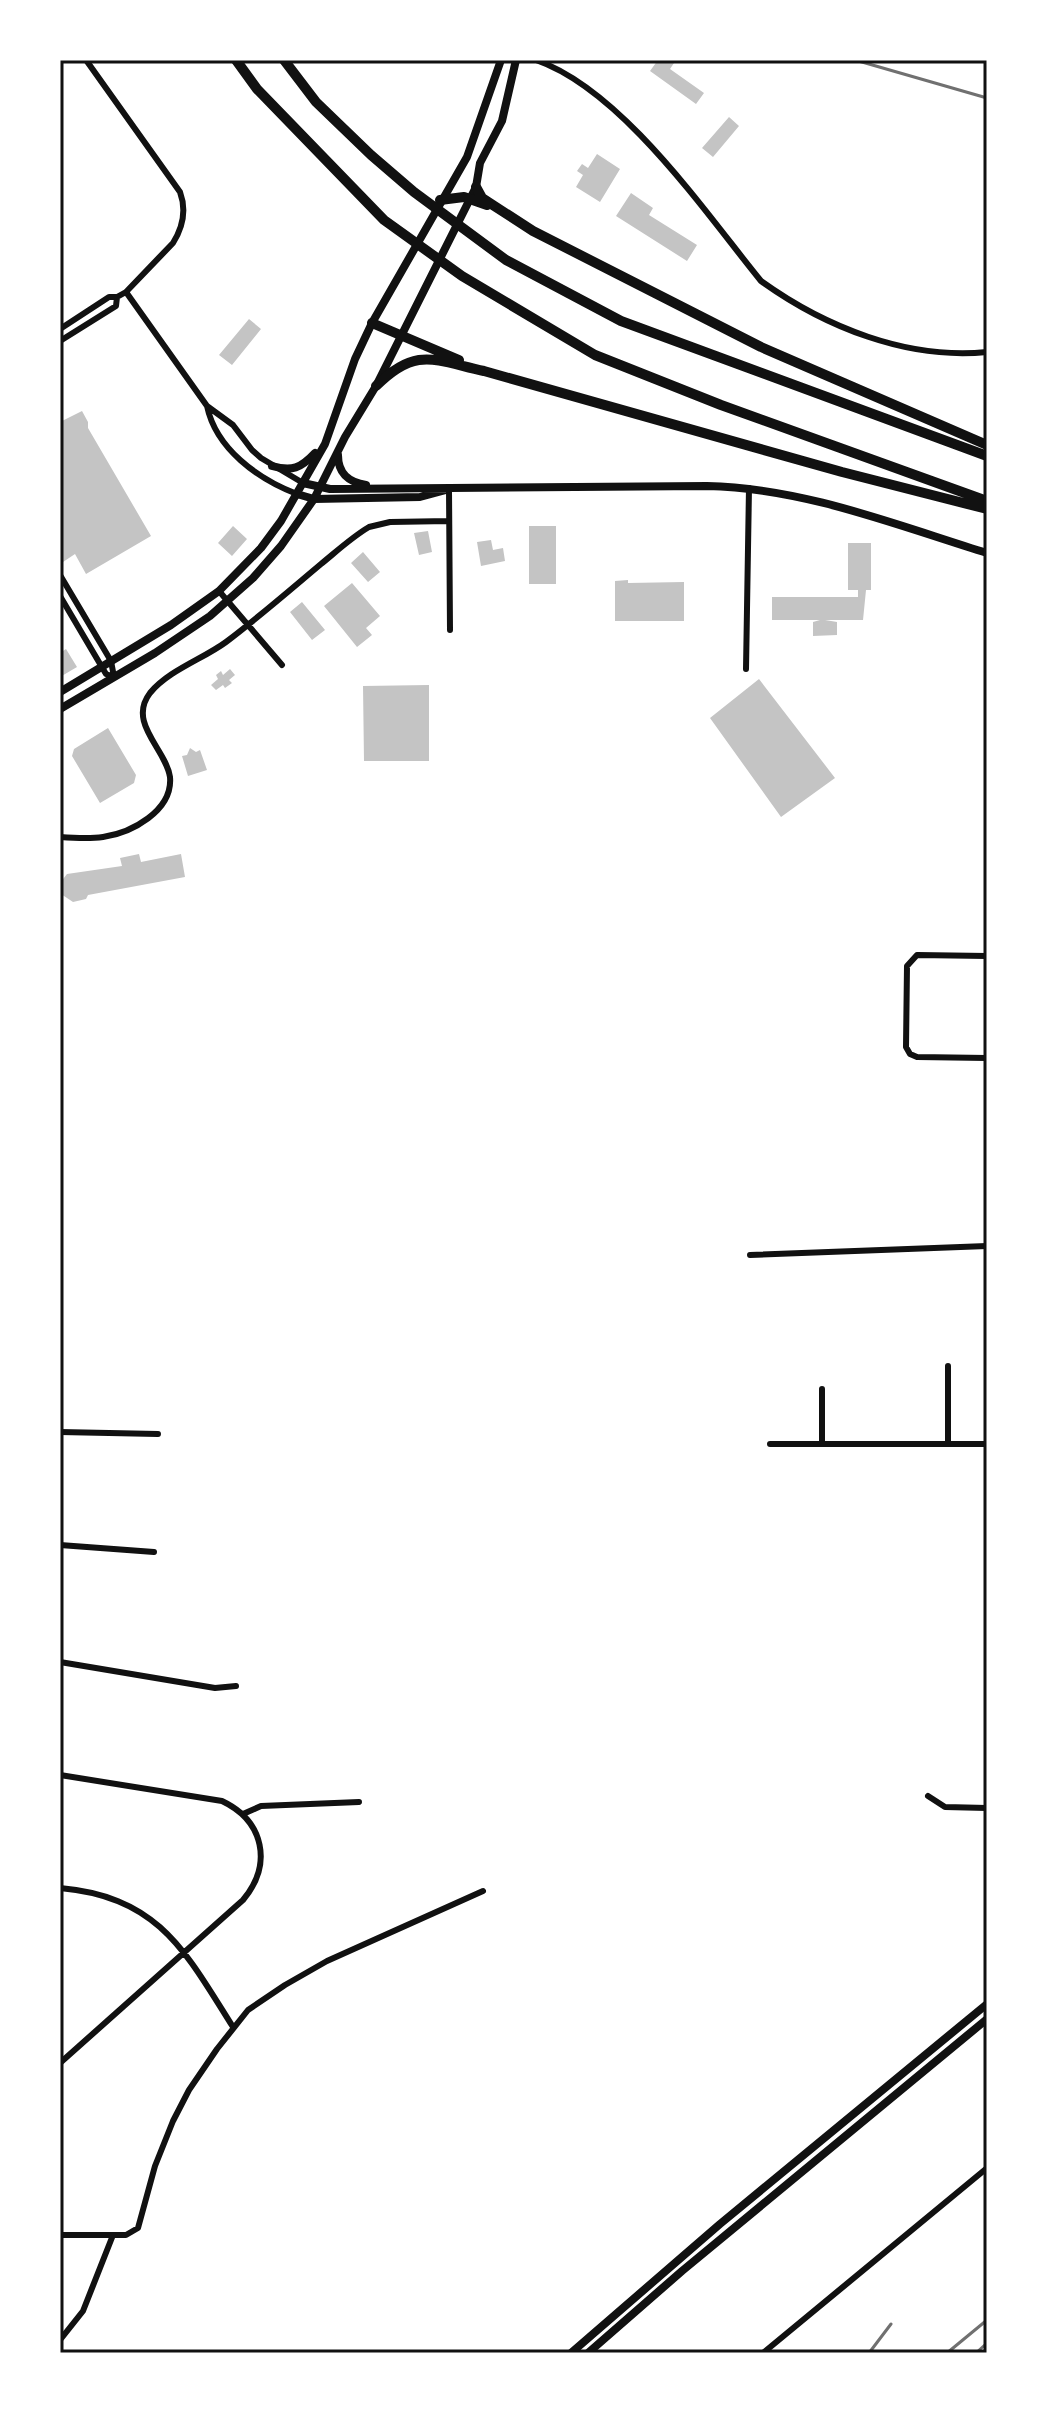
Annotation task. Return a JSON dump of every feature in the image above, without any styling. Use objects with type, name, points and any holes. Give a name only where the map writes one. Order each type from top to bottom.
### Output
[{"type":"highway","points":[[236,60],[257,89],[395,228],[462,276],[595,355],[721,405],[987,501]]},
{"type":"highway","points":[[284,60],[316,102],[414,192],[506,260],[621,321],[987,456]]},
{"type":"highway","points":[[476,187],[482,198],[533,231],[761,347],[987,445]]},
{"type":"highway","points":[[440,200],[455,196],[496,208]]},
{"type":"highway","points":[[372,323],[484,371]]},
{"type":"highway","points":[[376,386],[396,367],[414,360],[431,359],[987,509]]},
{"type":"main road","points":[[60,692],[187,614],[219,591],[261,548],[325,444],[355,359],[372,323],[467,157],[501,60]]},
{"type":"main road","points":[[60,709],[186,634],[229,601],[276,552],[314,499],[376,386],[476,187],[480,163],[502,121],[516,60]]},
{"type":"main road","points":[[272,466],[296,469],[325,444]]},
{"type":"main road","points":[[339,451],[339,466],[345,477],[357,483],[383,487]]},
{"type":"main road","points":[[303,483],[320,488],[749,488],[817,501],[987,553]]},
{"type":"main road","points":[[297,494],[314,499],[420,497],[449,489]]},
{"type":"main road","points":[[571,2353],[720,2224],[987,2004]]},
{"type":"main road","points":[[588,2353],[682,2271],[987,2019]]},
{"type":"street","points":[[60,329],[109,297],[126,292],[173,243],[181,228],[184,207],[180,192],[86,60]]},
{"type":"street","points":[[536,60],[555,68],[594,94],[627,121],[761,281],[786,299],[831,321],[908,348],[960,355],[987,352]]},
{"type":"street","points":[[126,292],[207,406],[233,425],[252,450],[272,466],[303,483]]},
{"type":"street","points":[[60,341],[116,306],[117,297]]},
{"type":"street","points":[[207,406],[210,423],[237,455],[263,477],[297,494]]},
{"type":"street","points":[[746,669],[749,488]]},
{"type":"street","points":[[449,489],[450,630]]},
{"type":"street","points":[[60,837],[113,835],[136,825],[160,808],[166,799],[170,778],[145,725],[147,698],[160,684],[248,625],[369,527],[390,522],[449,521]]},
{"type":"street","points":[[60,575],[111,661],[114,677]]},
{"type":"street","points":[[219,591],[282,665]]},
{"type":"street","points":[[60,596],[106,674],[114,677]]},
{"type":"street","points":[[987,956],[917,955],[911,960],[907,966],[906,1047],[910,1054],[917,1057],[987,1058]]},
{"type":"street","points":[[750,1255],[987,1246]]},
{"type":"street","points":[[948,1366],[948,1444]]},
{"type":"street","points":[[822,1389],[822,1444]]},
{"type":"street","points":[[60,1432],[158,1434]]},
{"type":"street","points":[[770,1444],[987,1444]]},
{"type":"street","points":[[60,1545],[154,1552]]},
{"type":"street","points":[[60,1662],[215,1688],[236,1686]]},
{"type":"street","points":[[60,1775],[213,1799],[235,1807],[251,1822],[260,1847],[261,1864],[256,1883],[243,1900],[60,2063]]},
{"type":"street","points":[[928,1796],[945,1807],[987,1808]]},
{"type":"street","points":[[243,1814],[261,1806],[359,1802]]},
{"type":"street","points":[[60,1888],[99,1893],[136,1909],[186,1952],[233,2027]]},
{"type":"street","points":[[60,2235],[129,2234],[142,2222],[155,2166],[189,2090],[233,2027],[260,2001],[311,1969],[483,1891]]},
{"type":"street","points":[[763,2353],[987,2168]]},
{"type":"street","points":[[60,2340],[83,2311],[113,2235]]},
{"type":"building","points":[[658,60],[676,60],[670,69],[704,93],[696,104],[650,71]]},
{"type":"building","points":[[729,117],[739,126],[713,157],[702,148]]},
{"type":"building","points":[[597,154],[620,169],[600,202],[576,187],[583,175],[577,171],[582,164],[588,168]]},
{"type":"building","points":[[631,193],[653,208],[649,215],[697,245],[687,261],[616,216]]},
{"type":"building","points":[[249,319],[261,329],[232,365],[219,355]]},
{"type":"building","points":[[82,411],[88,428],[151,536],[86,574],[75,554],[63,562],[60,559],[60,422]]},
{"type":"building","points":[[233,526],[247,539],[232,556],[218,543]]},
{"type":"building","points":[[529,526],[556,526],[556,584],[529,584]]},
{"type":"building","points":[[428,531],[432,552],[419,555],[414,533]]},
{"type":"building","points":[[491,540],[493,550],[503,548],[505,561],[481,566],[477,542]]},
{"type":"building","points":[[848,543],[871,543],[871,590],[866,590],[863,620],[825,620],[837,622],[837,635],[813,636],[813,622],[820,620],[772,620],[772,597],[858,597],[858,590],[848,590]]},
{"type":"building","points":[[363,552],[380,572],[368,582],[351,563]]},
{"type":"building","points":[[628,580],[628,583],[684,582],[684,621],[615,621],[615,581]]},
{"type":"building","points":[[352,583],[380,616],[366,628],[372,635],[357,647],[324,606]]},
{"type":"building","points":[[302,602],[325,630],[312,640],[290,612]]},
{"type":"building","points":[[66,649],[77,667],[60,677],[60,653]]},
{"type":"building","points":[[230,669],[235,675],[229,680],[232,683],[216,690],[211,685],[218,679],[216,675],[221,671],[223,675]]},
{"type":"building","points":[[759,679],[835,778],[781,817],[710,718]]},
{"type":"building","points":[[429,685],[429,761],[364,761],[363,686]]},
{"type":"building","points":[[108,728],[136,775],[134,783],[100,803],[72,756],[74,749]]},
{"type":"building","points":[[190,748],[196,752],[200,750],[207,770],[188,776],[182,756],[187,755]]},
{"type":"building","points":[[139,854],[141,862],[181,854],[185,877],[88,895],[86,899],[73,902],[61,894],[60,883],[67,874],[122,866],[120,858]]},
{"type":"railway","points":[[855,60],[987,98]]},
{"type":"railway","points":[[947,2353],[987,2320]]},
{"type":"railway","points":[[869,2353],[891,2324]]},
{"type":"railway","points":[[976,2353],[987,2343]]}]
